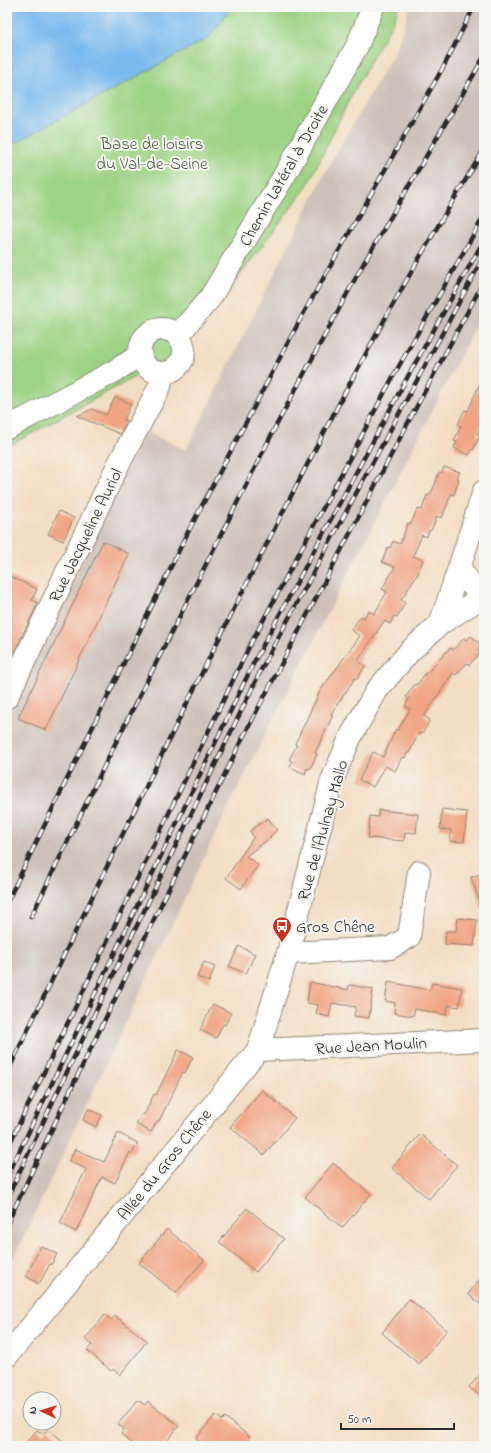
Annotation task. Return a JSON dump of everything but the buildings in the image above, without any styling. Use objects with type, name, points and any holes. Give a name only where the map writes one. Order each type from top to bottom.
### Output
[{"type":"street","name":"Chemin Latéral à Droite","points":[[178,335],[210,298],[284,176],[357,46],[373,7]]},
{"type":"street","points":[[164,328],[178,335],[184,345],[185,352],[183,359],[175,369],[168,373],[162,373],[152,371],[144,365],[140,355],[142,341],[146,335],[151,331],[164,328]]},
{"type":"street","points":[[7,428],[113,372],[140,355]]},
{"type":"street","name":"Rue Jacqueline Auriol","points":[[7,697],[118,466],[160,386],[162,373]]},
{"type":"street","points":[[440,624],[484,491]]},
{"type":"street","points":[[459,568],[482,597]]},
{"type":"street","name":"Rue de l'Aulnay Mallo","points":[[288,953],[332,780],[351,736],[377,690],[410,651],[440,624],[482,597]]},
{"type":"street","points":[[288,953],[390,948],[409,937],[419,872]]},
{"type":"street","name":"Allée du Gros Chêne","points":[[7,1356],[258,1050],[288,953]]},
{"type":"street","name":"Rue Jean Moulin","points":[[258,1050],[484,1040]]},
{"type":"shaded area","points":[[410,7],[484,7],[484,317],[480,318],[232,799],[7,1272],[7,718],[145,431],[186,450],[328,167],[396,50]]},
{"type":"green space","name":"Base de loisirs du Val-de-Seine","points":[[7,7],[398,7],[394,20],[351,96],[306,188],[181,353],[171,357],[7,447]]},
{"type":"water","points":[[7,7],[231,7],[210,37],[7,147]]},
{"type":"railway","points":[[7,902],[187,534],[302,316],[445,64],[474,7]]},
{"type":"railway","points":[[31,917],[114,746],[277,424],[361,268],[484,57]]},
{"type":"railway","points":[[7,1073],[98,884],[253,571],[308,464],[422,253],[484,150]]},
{"type":"railway","points":[[7,1149],[248,649],[395,373],[484,216]]},
{"type":"railway","points":[[7,1177],[254,662],[407,378],[484,240]]},
{"type":"railway","points":[[7,1198],[263,666],[484,256]]},
{"type":"railway","points":[[7,1224],[70,1091],[241,741],[484,281]]},
{"type":"place","name":"Gros Chêne","points":[[282,943]]}]
